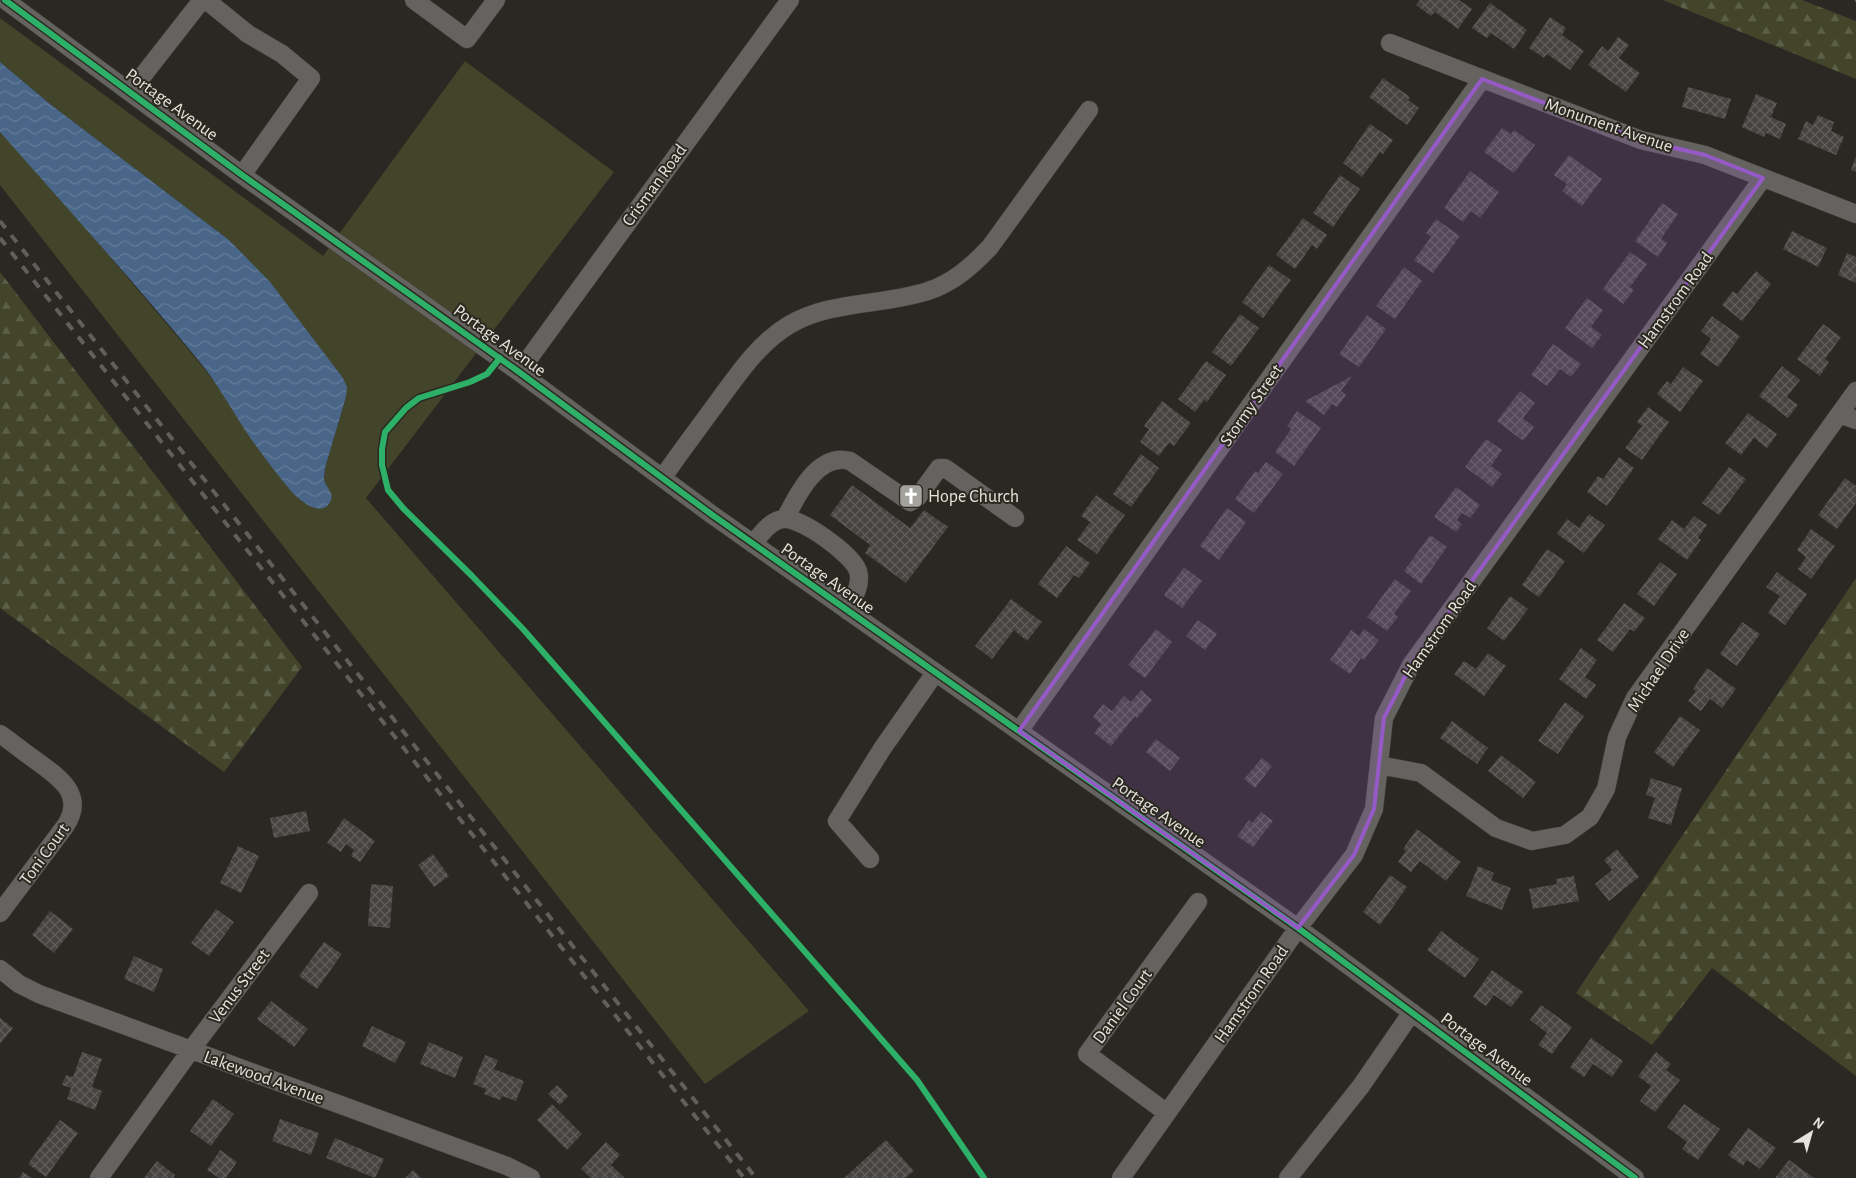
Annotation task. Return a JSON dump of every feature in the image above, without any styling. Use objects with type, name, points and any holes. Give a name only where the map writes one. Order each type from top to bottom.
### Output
[{"type":"street","name":"Portage Avenue","points":[[4,0],[242,175],[519,372],[752,544],[1298,928],[1635,1178]]},
{"type":"street","points":[[130,92],[202,0]]},
{"type":"street","points":[[206,0],[248,34],[282,54],[311,78],[242,175]]},
{"type":"street","points":[[414,0],[467,39],[496,0]]},
{"type":"street","name":"Crisman Road","points":[[519,372],[790,0]]},
{"type":"street","name":"Monument Avenue","points":[[1390,43],[1641,140],[1705,155],[1856,214]]},
{"type":"street","name":"Stormy Street","points":[[1019,731],[1482,79]]},
{"type":"street","points":[[662,477],[752,357],[781,330],[822,311],[928,291],[954,279],[971,266],[990,247],[1089,110]]},
{"type":"street","name":"Hamstrom Road","points":[[1120,1178],[1298,928],[1354,855],[1374,809],[1384,718],[1410,665],[1763,178]]},
{"type":"street","name":"Michael Drive","points":[[1379,765],[1421,773],[1496,828],[1532,841],[1566,835],[1590,817],[1606,789],[1617,737],[1636,698],[1848,417],[1856,392]]},
{"type":"street","points":[[785,519],[800,489],[826,463],[840,458],[850,461],[910,502],[918,497],[939,468],[945,468],[1015,518]]},
{"type":"street","points":[[752,544],[774,522],[785,519],[804,524],[852,560],[858,571],[859,583],[848,611]]},
{"type":"street","points":[[870,859],[837,821],[882,749],[935,672]]},
{"type":"street","name":"Toni Court","points":[[0,734],[63,782],[70,793],[72,805],[71,816],[66,825],[0,912]]},
{"type":"street","name":"Venus Street","points":[[99,1178],[191,1050],[309,892]]},
{"type":"street","name":"Daniel Court","points":[[1167,1113],[1087,1054],[1198,902]]},
{"type":"street","name":"Lakewood Avenue","points":[[0,969],[20,984],[40,994],[507,1166],[530,1178]]},
{"type":"street","points":[[1288,1178],[1361,1086],[1412,1012]]},
{"type":"highlighted area","points":[[1482,79],[1641,140],[1705,155],[1763,178],[1411,665],[1384,718],[1374,809],[1354,855],[1298,928],[1019,731]]},
{"type":"green space","points":[[1663,0],[1802,0],[1856,21],[1856,79]]},
{"type":"green space","points":[[0,18],[323,256],[465,61],[614,172],[366,498],[809,1011],[705,1084],[0,185],[0,132],[61,199],[224,394],[331,497],[324,479],[325,468],[346,397],[343,378],[229,240],[50,104],[0,62]]},
{"type":"green space","points":[[0,272],[302,667],[224,772],[0,608]]},
{"type":"green space","points":[[1856,578],[1856,1076],[1712,968],[1652,1045],[1576,993]]},
{"type":"water","points":[[0,62],[50,104],[229,240],[270,282],[343,378],[347,387],[346,397],[325,468],[324,479],[332,497],[327,506],[317,508],[311,506],[291,491],[256,446],[218,386],[199,361],[126,274],[0,132]]},
{"type":"building","points":[[1420,0],[1459,0],[1472,9],[1458,29],[1435,12],[1431,16],[1416,5]]},
{"type":"building","points":[[1490,3],[1527,30],[1514,49],[1491,33],[1487,38],[1472,28]]},
{"type":"building","points":[[1550,17],[1566,28],[1562,35],[1584,51],[1570,70],[1547,54],[1544,58],[1529,48]]},
{"type":"building","points":[[1618,37],[1629,45],[1619,58],[1640,73],[1626,92],[1588,65],[1602,46],[1608,51]]},
{"type":"building","points":[[1383,78],[1410,97],[1408,100],[1419,108],[1407,125],[1369,97]]},
{"type":"building","points":[[1688,87],[1731,99],[1725,119],[1682,107]]},
{"type":"building","points":[[1756,94],[1777,103],[1771,117],[1786,124],[1780,139],[1766,133],[1764,137],[1742,127]]},
{"type":"building","points":[[1818,115],[1834,122],[1831,131],[1844,137],[1836,155],[1798,139],[1806,121],[1813,125]]},
{"type":"building","points":[[1370,124],[1393,140],[1383,154],[1380,152],[1362,177],[1343,163]]},
{"type":"building","points":[[1502,128],[1511,134],[1514,130],[1535,145],[1514,173],[1484,152]]},
{"type":"building","points":[[1569,155],[1602,179],[1582,206],[1562,191],[1567,184],[1554,175]]},
{"type":"building","points":[[1856,156],[1856,172],[1851,170]]},
{"type":"building","points":[[1470,171],[1499,192],[1480,218],[1471,211],[1463,222],[1444,208]]},
{"type":"building","points":[[1340,175],[1360,189],[1333,227],[1313,213]]},
{"type":"building","points":[[1662,203],[1678,214],[1661,239],[1667,243],[1658,257],[1635,241]]},
{"type":"building","points":[[1303,218],[1327,235],[1317,249],[1312,245],[1295,269],[1276,255]]},
{"type":"building","points":[[1436,219],[1460,236],[1433,273],[1414,260],[1431,237],[1426,233]]},
{"type":"building","points":[[1792,231],[1827,248],[1818,267],[1783,249]]},
{"type":"building","points":[[1630,252],[1647,264],[1630,287],[1634,290],[1623,304],[1603,289]]},
{"type":"building","points":[[1847,253],[1856,257],[1856,283],[1838,275]]},
{"type":"building","points":[[1269,265],[1291,280],[1263,318],[1242,302]]},
{"type":"building","points":[[1404,267],[1422,281],[1395,319],[1376,306]]},
{"type":"building","points":[[1756,271],[1771,284],[1742,321],[1722,305],[1733,291],[1737,294]]},
{"type":"building","points":[[1587,298],[1603,310],[1591,327],[1602,335],[1592,348],[1565,328]]},
{"type":"building","points":[[1240,314],[1259,328],[1231,366],[1212,352]]},
{"type":"building","points":[[1367,315],[1386,329],[1359,367],[1339,354]]},
{"type":"building","points":[[1712,316],[1740,336],[1718,367],[1700,354],[1711,339],[1701,331]]},
{"type":"building","points":[[1823,324],[1841,337],[1825,359],[1829,362],[1820,376],[1797,359]]},
{"type":"building","points":[[1553,344],[1581,364],[1571,377],[1560,369],[1547,386],[1531,375]]},
{"type":"building","points":[[1206,361],[1226,375],[1207,402],[1204,400],[1195,412],[1178,399]]},
{"type":"building","points":[[1782,366],[1800,380],[1787,397],[1798,405],[1788,418],[1759,396]]},
{"type":"building","points":[[1683,367],[1703,381],[1680,412],[1657,394],[1667,381],[1671,384]]},
{"type":"building","points":[[1352,376],[1341,391],[1346,395],[1337,407],[1332,404],[1324,415],[1305,401]]},
{"type":"building","points":[[1520,391],[1535,403],[1523,418],[1534,427],[1523,441],[1497,421]]},
{"type":"building","points":[[1162,401],[1191,423],[1174,446],[1169,443],[1159,456],[1140,442],[1149,429],[1144,426]]},
{"type":"building","points":[[1648,407],[1669,422],[1642,460],[1625,448],[1642,426],[1637,422]]},
{"type":"building","points":[[1297,411],[1321,428],[1294,466],[1275,452],[1291,429],[1287,426]]},
{"type":"building","points":[[1748,413],[1777,434],[1767,448],[1754,438],[1741,455],[1725,443]]},
{"type":"building","points":[[1486,439],[1502,450],[1491,466],[1502,474],[1492,487],[1465,467]]},
{"type":"building","points":[[1141,454],[1159,468],[1131,507],[1113,494]]},
{"type":"building","points":[[1619,457],[1634,468],[1607,506],[1587,492],[1598,476],[1603,479]]},
{"type":"building","points":[[1266,462],[1283,474],[1254,513],[1235,499],[1255,471],[1258,473]]},
{"type":"building","points":[[1729,467],[1746,479],[1719,515],[1702,503]]},
{"type":"building","points":[[1845,478],[1856,486],[1856,503],[1837,529],[1818,515]]},
{"type":"building","points":[[852,485],[910,528],[924,510],[948,527],[906,583],[865,553],[870,545],[830,515]]},
{"type":"building","points":[[1456,487],[1480,505],[1470,518],[1462,513],[1457,520],[1462,524],[1456,532],[1434,517]]},
{"type":"building","points":[[1096,495],[1125,515],[1097,554],[1077,540],[1090,522],[1081,516]]},
{"type":"building","points":[[1227,508],[1246,522],[1219,560],[1200,546]]},
{"type":"building","points":[[1589,514],[1605,525],[1584,553],[1557,534],[1567,519],[1579,528]]},
{"type":"building","points":[[1694,516],[1707,525],[1698,538],[1701,540],[1687,560],[1658,539],[1672,520],[1684,529]]},
{"type":"building","points":[[1811,529],[1835,546],[1811,579],[1798,569],[1806,557],[1797,550]]},
{"type":"building","points":[[1430,535],[1447,547],[1421,584],[1404,571]]},
{"type":"building","points":[[1066,546],[1090,563],[1079,578],[1074,575],[1057,598],[1038,584]]},
{"type":"building","points":[[1547,549],[1565,561],[1539,597],[1522,585]]},
{"type":"building","points":[[1660,562],[1677,574],[1654,606],[1637,594]]},
{"type":"building","points":[[1184,567],[1202,581],[1182,608],[1164,595]]},
{"type":"building","points":[[1777,572],[1807,594],[1785,625],[1768,613],[1780,596],[1766,587]]},
{"type":"building","points":[[1395,579],[1411,591],[1394,614],[1398,617],[1387,631],[1367,617]]},
{"type":"building","points":[[1510,596],[1528,609],[1504,641],[1487,628]]},
{"type":"building","points":[[1011,599],[1042,622],[1027,641],[1014,630],[992,659],[975,646]]},
{"type":"building","points":[[1624,603],[1645,618],[1634,632],[1630,629],[1613,652],[1597,640]]},
{"type":"building","points":[[1198,620],[1217,634],[1205,650],[1186,636]]},
{"type":"building","points":[[1742,622],[1760,634],[1737,666],[1720,654]]},
{"type":"building","points":[[1156,629],[1172,642],[1145,678],[1128,665]]},
{"type":"building","points":[[1364,629],[1379,640],[1364,660],[1361,658],[1350,674],[1330,660],[1351,630],[1359,636]]},
{"type":"building","points":[[1581,648],[1597,660],[1585,677],[1596,685],[1586,699],[1559,679]]},
{"type":"building","points":[[1488,653],[1506,666],[1484,696],[1454,674],[1464,661],[1476,669]]},
{"type":"building","points":[[1707,668],[1736,689],[1722,708],[1710,699],[1701,711],[1688,701],[1696,691],[1693,689]]},
{"type":"building","points":[[1141,690],[1152,700],[1137,718],[1135,716],[1111,746],[1094,733],[1101,724],[1093,717],[1103,704],[1112,711],[1124,696],[1131,702]]},
{"type":"building","points":[[1565,702],[1584,716],[1558,754],[1538,741]]},
{"type":"building","points":[[1680,716],[1700,730],[1673,767],[1654,752]]},
{"type":"building","points":[[1452,721],[1488,748],[1477,764],[1440,738]]},
{"type":"building","points":[[1156,739],[1180,758],[1170,771],[1146,752]]},
{"type":"building","points":[[1501,755],[1536,782],[1523,798],[1488,771]]},
{"type":"building","points":[[1262,758],[1272,766],[1255,788],[1244,779]]},
{"type":"building","points":[[1651,778],[1682,788],[1671,825],[1648,818],[1655,798],[1646,795]]},
{"type":"building","points":[[306,811],[310,831],[274,838],[270,818]]},
{"type":"building","points":[[1261,812],[1273,821],[1253,847],[1237,836],[1249,820],[1252,823]]},
{"type":"building","points":[[344,818],[375,841],[360,862],[351,856],[354,850],[346,844],[341,852],[327,843]]},
{"type":"building","points":[[1417,829],[1461,862],[1446,881],[1420,861],[1411,872],[1398,862],[1406,851],[1403,849]]},
{"type":"building","points":[[238,846],[259,856],[241,893],[220,883]]},
{"type":"building","points":[[1617,849],[1639,877],[1609,901],[1595,884],[1612,870],[1604,860]]},
{"type":"building","points":[[433,854],[449,876],[434,887],[418,865]]},
{"type":"building","points":[[1478,866],[1494,873],[1491,880],[1511,888],[1502,910],[1466,896]]},
{"type":"building","points":[[1390,875],[1407,887],[1380,925],[1363,912]]},
{"type":"building","points":[[1574,876],[1579,901],[1533,909],[1529,889],[1557,884],[1556,879]]},
{"type":"building","points":[[371,884],[393,886],[390,928],[368,926]]},
{"type":"building","points":[[216,909],[234,922],[209,956],[191,943]]},
{"type":"building","points":[[50,911],[73,929],[54,953],[32,935]]},
{"type":"building","points":[[1441,931],[1479,959],[1465,978],[1427,950]]},
{"type":"building","points":[[324,942],[342,954],[317,989],[299,976]]},
{"type":"building","points":[[134,956],[163,969],[154,992],[124,979]]},
{"type":"building","points":[[1492,970],[1523,992],[1511,1007],[1494,995],[1486,1006],[1473,997]]},
{"type":"building","points":[[271,1001],[308,1029],[294,1047],[257,1019]]},
{"type":"building","points":[[1541,1005],[1572,1027],[1552,1054],[1538,1045],[1547,1033],[1530,1020]]},
{"type":"building","points":[[0,1018],[13,1028],[0,1044]]},
{"type":"building","points":[[372,1026],[406,1042],[395,1063],[362,1046]]},
{"type":"building","points":[[1591,1038],[1623,1061],[1612,1077],[1593,1064],[1584,1077],[1570,1067]]},
{"type":"building","points":[[429,1042],[463,1057],[455,1078],[420,1064]]},
{"type":"building","points":[[82,1052],[102,1059],[92,1087],[102,1091],[95,1110],[67,1099],[71,1088],[62,1085],[66,1075],[73,1077]]},
{"type":"building","points":[[1656,1052],[1671,1064],[1666,1070],[1680,1080],[1655,1112],[1640,1101],[1651,1086],[1638,1076]]},
{"type":"building","points":[[485,1055],[498,1060],[494,1069],[524,1081],[516,1101],[502,1096],[500,1100],[484,1094],[486,1089],[473,1084]]},
{"type":"building","points":[[557,1085],[568,1096],[560,1105],[548,1094]]},
{"type":"building","points":[[213,1099],[234,1114],[211,1146],[190,1131]]},
{"type":"building","points":[[552,1104],[582,1134],[567,1150],[537,1120]]},
{"type":"building","points":[[1684,1104],[1720,1129],[1698,1160],[1682,1149],[1687,1142],[1667,1127]]},
{"type":"building","points":[[280,1119],[319,1133],[311,1155],[272,1141]]},
{"type":"building","points":[[60,1120],[78,1133],[46,1177],[28,1164]]},
{"type":"building","points":[[1748,1128],[1776,1148],[1760,1169],[1747,1160],[1743,1166],[1728,1155]]},
{"type":"building","points":[[335,1138],[384,1159],[375,1178],[326,1158]]},
{"type":"building","points":[[886,1140],[914,1171],[905,1178],[844,1178]]},
{"type":"building","points":[[606,1142],[620,1155],[611,1165],[625,1178],[591,1178],[581,1169]]},
{"type":"building","points":[[220,1150],[237,1162],[226,1178],[219,1178],[207,1170]]},
{"type":"building","points":[[1789,1160],[1814,1178],[1775,1178]]},
{"type":"building","points":[[157,1161],[175,1175],[173,1178],[144,1178]]},
{"type":"building","points":[[413,1170],[421,1178],[405,1178]]},
{"type":"building","points":[[23,1172],[32,1178],[19,1178]]},
{"type":"railway","points":[[0,221],[756,1178]]},
{"type":"railway","points":[[0,238],[744,1178]]},
{"type":"cycle path","points":[[5,0],[242,175],[519,372],[711,514],[1298,928],[1635,1178]]},
{"type":"cycle path","points":[[500,358],[487,374],[470,382],[419,398],[406,408],[385,432],[382,465],[388,490],[403,508],[523,629],[917,1080],[984,1178]]},
{"type":"place","name":"Hope Church","points":[[911,496]]}]
